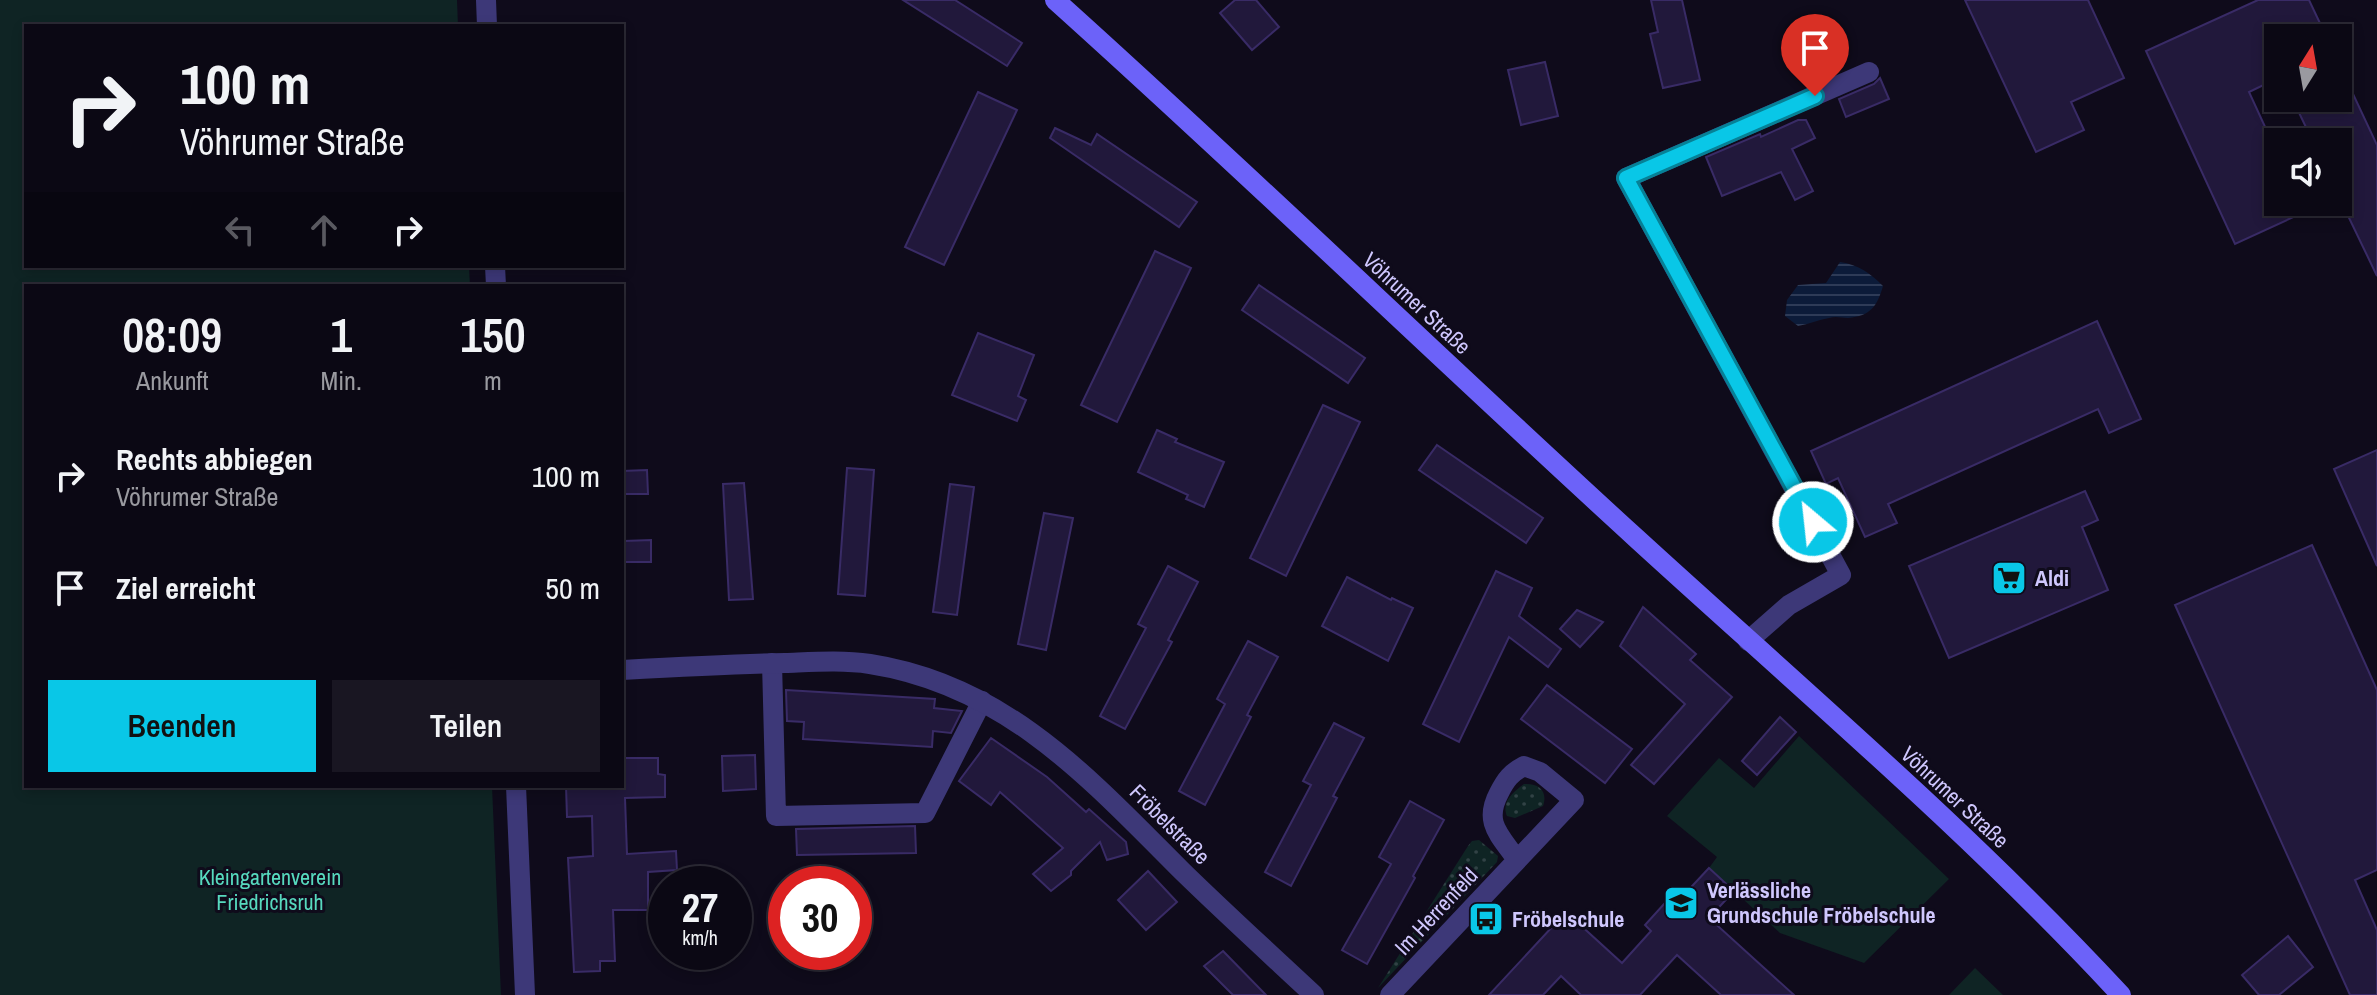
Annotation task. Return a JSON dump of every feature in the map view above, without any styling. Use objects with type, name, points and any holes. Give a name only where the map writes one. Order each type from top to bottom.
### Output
[{"type":"main road","name":"Vöhrumer Straße","points":[[1058,1],[1748,641],[1945,819],[2063,932],[2121,995]]},
{"type":"street","points":[[486,0],[487,24]]},
{"type":"street","points":[[1748,641],[1789,605],[1841,575],[1626,178],[1869,72]]},
{"type":"street","name":"Fröbelstraße","points":[[624,670],[848,662],[916,673],[953,686],[1033,732],[1070,761],[1314,995]]},
{"type":"street","points":[[772,663],[776,816],[925,813],[982,701]]},
{"type":"street","name":"Im Herrenfeld","points":[[1390,995],[1574,800],[1540,772],[1524,766],[1509,774],[1491,807],[1493,822],[1517,860]]},
{"type":"street","points":[[516,788],[525,995]]},
{"type":"green space","name":"Kleingartenverein Friedrichsruh","points":[[0,0],[457,0],[458,24],[24,24],[24,268],[469,268],[470,284],[24,284],[24,788],[492,788],[501,995],[0,995]]},
{"type":"green space","points":[[1799,736],[1949,879],[1864,963],[1780,933],[1709,868],[1717,857],[1667,816],[1719,758],[1754,788]]},
{"type":"green space","points":[[1524,784],[1541,789],[1543,806],[1515,818],[1507,816],[1507,802]]},
{"type":"green space","points":[[1479,840],[1498,856],[1497,862],[1378,988],[1468,846],[1472,841]]},
{"type":"green space","points":[[1975,968],[2003,995],[1949,995]]},
{"type":"water","points":[[1840,262],[1864,270],[1883,286],[1872,309],[1856,317],[1832,317],[1798,326],[1785,316],[1787,300],[1798,285],[1826,283]]},
{"type":"building","points":[[903,0],[955,0],[1022,43],[1007,66]]},
{"type":"building","points":[[1235,0],[1256,0],[1279,27],[1252,50],[1220,13]]},
{"type":"building","points":[[1651,0],[1682,0],[1700,80],[1663,88],[1650,34],[1658,32]]},
{"type":"building","points":[[1965,0],[2088,0],[2124,78],[2071,102],[2084,130],[2036,152]]},
{"type":"building","points":[[2258,0],[2309,0],[2320,24],[2264,24],[2264,85],[2249,92],[2266,128],[2264,216],[2296,216],[2235,244],[2146,51]]},
{"type":"building","points":[[1545,62],[1558,116],[1521,125],[1508,70]]},
{"type":"building","points":[[1880,78],[1889,99],[1846,117],[1839,99],[1874,84]]},
{"type":"building","points":[[978,92],[1017,110],[944,265],[905,247]]},
{"type":"building","points":[[2352,92],[2377,145],[2377,276],[2348,216],[2352,216],[2352,128],[2306,128],[2299,112],[2352,112]]},
{"type":"building","points":[[1798,120],[1806,120],[1815,138],[1792,149],[1813,191],[1795,200],[1781,172],[1722,196],[1706,157]]},
{"type":"building","points":[[1055,128],[1091,145],[1097,134],[1197,202],[1179,227],[1050,138]]},
{"type":"building","points":[[1155,251],[1191,268],[1117,422],[1081,405]]},
{"type":"building","points":[[1259,285],[1365,358],[1348,383],[1242,310]]},
{"type":"building","points":[[2097,321],[2141,419],[2109,433],[2098,409],[1888,504],[1897,523],[1865,537],[1838,478],[1826,484],[1811,451]]},
{"type":"building","points":[[978,333],[1034,355],[1018,396],[1026,400],[1017,421],[952,395]]},
{"type":"building","points":[[1323,405],[1360,422],[1286,576],[1250,558]]},
{"type":"building","points":[[1157,430],[1177,439],[1175,442],[1224,462],[1204,507],[1186,499],[1188,495],[1138,472]]},
{"type":"building","points":[[1437,445],[1543,518],[1526,543],[1419,470]]},
{"type":"building","points":[[2377,450],[2377,566],[2334,469]]},
{"type":"building","points":[[847,468],[874,470],[865,596],[838,594]]},
{"type":"building","points":[[647,470],[648,494],[624,494],[624,471]]},
{"type":"building","points":[[744,483],[753,599],[729,600],[723,484]]},
{"type":"building","points":[[950,484],[974,487],[957,615],[933,612]]},
{"type":"building","name":"Aldi","points":[[2085,491],[2098,520],[2082,527],[2108,590],[1949,658],[1909,566]]},
{"type":"building","points":[[1044,513],[1073,518],[1046,650],[1018,644]]},
{"type":"building","points":[[651,540],[651,562],[625,562],[624,541]]},
{"type":"building","points":[[2312,545],[2377,690],[2377,870],[2355,880],[2377,930],[2377,995],[2350,995],[2175,605]]},
{"type":"building","points":[[1168,566],[1198,582],[1168,640],[1172,642],[1125,729],[1100,716],[1146,628],[1138,624]]},
{"type":"building","points":[[1496,571],[1532,588],[1519,616],[1561,649],[1548,667],[1509,637],[1459,742],[1423,724]]},
{"type":"building","points":[[1347,577],[1413,608],[1388,661],[1322,626]]},
{"type":"building","points":[[1643,607],[1696,654],[1690,660],[1732,697],[1654,784],[1631,765],[1685,704],[1620,646]]},
{"type":"building","points":[[1577,610],[1603,622],[1580,647],[1560,629]]},
{"type":"building","points":[[1248,641],[1278,657],[1205,805],[1179,791],[1225,704],[1217,699]]},
{"type":"building","points":[[1547,685],[1632,749],[1605,783],[1521,719]]},
{"type":"building","points":[[786,690],[935,699],[934,708],[962,711],[951,733],[933,731],[932,747],[803,739],[804,722],[787,721]]},
{"type":"building","points":[[1780,717],[1796,732],[1757,775],[1742,761]]},
{"type":"building","points":[[1334,723],[1364,738],[1291,886],[1265,872],[1311,785],[1303,781]]},
{"type":"building","points":[[991,738],[1047,777],[1086,812],[1089,809],[1126,842],[1128,854],[1107,860],[1100,842],[1071,871],[1071,875],[1051,891],[1033,874],[1063,848],[1000,792],[991,805],[959,781]]},
{"type":"building","points":[[755,755],[756,789],[723,791],[722,756]]},
{"type":"building","points":[[624,758],[658,758],[658,774],[665,775],[665,797],[625,798],[627,854],[676,851],[677,866],[648,866],[648,910],[613,910],[615,961],[600,961],[600,971],[574,972],[568,858],[593,856],[592,816],[567,817],[566,788],[624,788]]},
{"type":"building","points":[[1410,801],[1444,820],[1367,964],[1342,950],[1391,864],[1379,857]]},
{"type":"building","points":[[915,826],[916,853],[797,855],[796,829]]},
{"type":"building","points":[[1709,868],[1734,891],[1709,918],[1794,995],[1721,995],[1677,955],[1640,995],[1581,995],[1561,976],[1543,995],[1489,995],[1566,912],[1622,963],[1651,931],[1645,925],[1674,893],[1680,899]]},
{"type":"building","points":[[1148,871],[1177,902],[1146,930],[1118,900]]},
{"type":"building","points":[[2288,936],[2313,967],[2279,995],[2259,995],[2242,975]]},
{"type":"building","points":[[1223,951],[1266,995],[1233,995],[1204,966]]},
{"type":"place","name":"Aldi","points":[[2009,578]]},
{"type":"place","name":"Verlässliche Grundschule Fröbelschule","points":[[1681,903]]},
{"type":"place","name":"Fröbelschule","points":[[1486,919]]},
{"type":"route","points":[[1813,522],[1626,178],[1815,96]]}]
